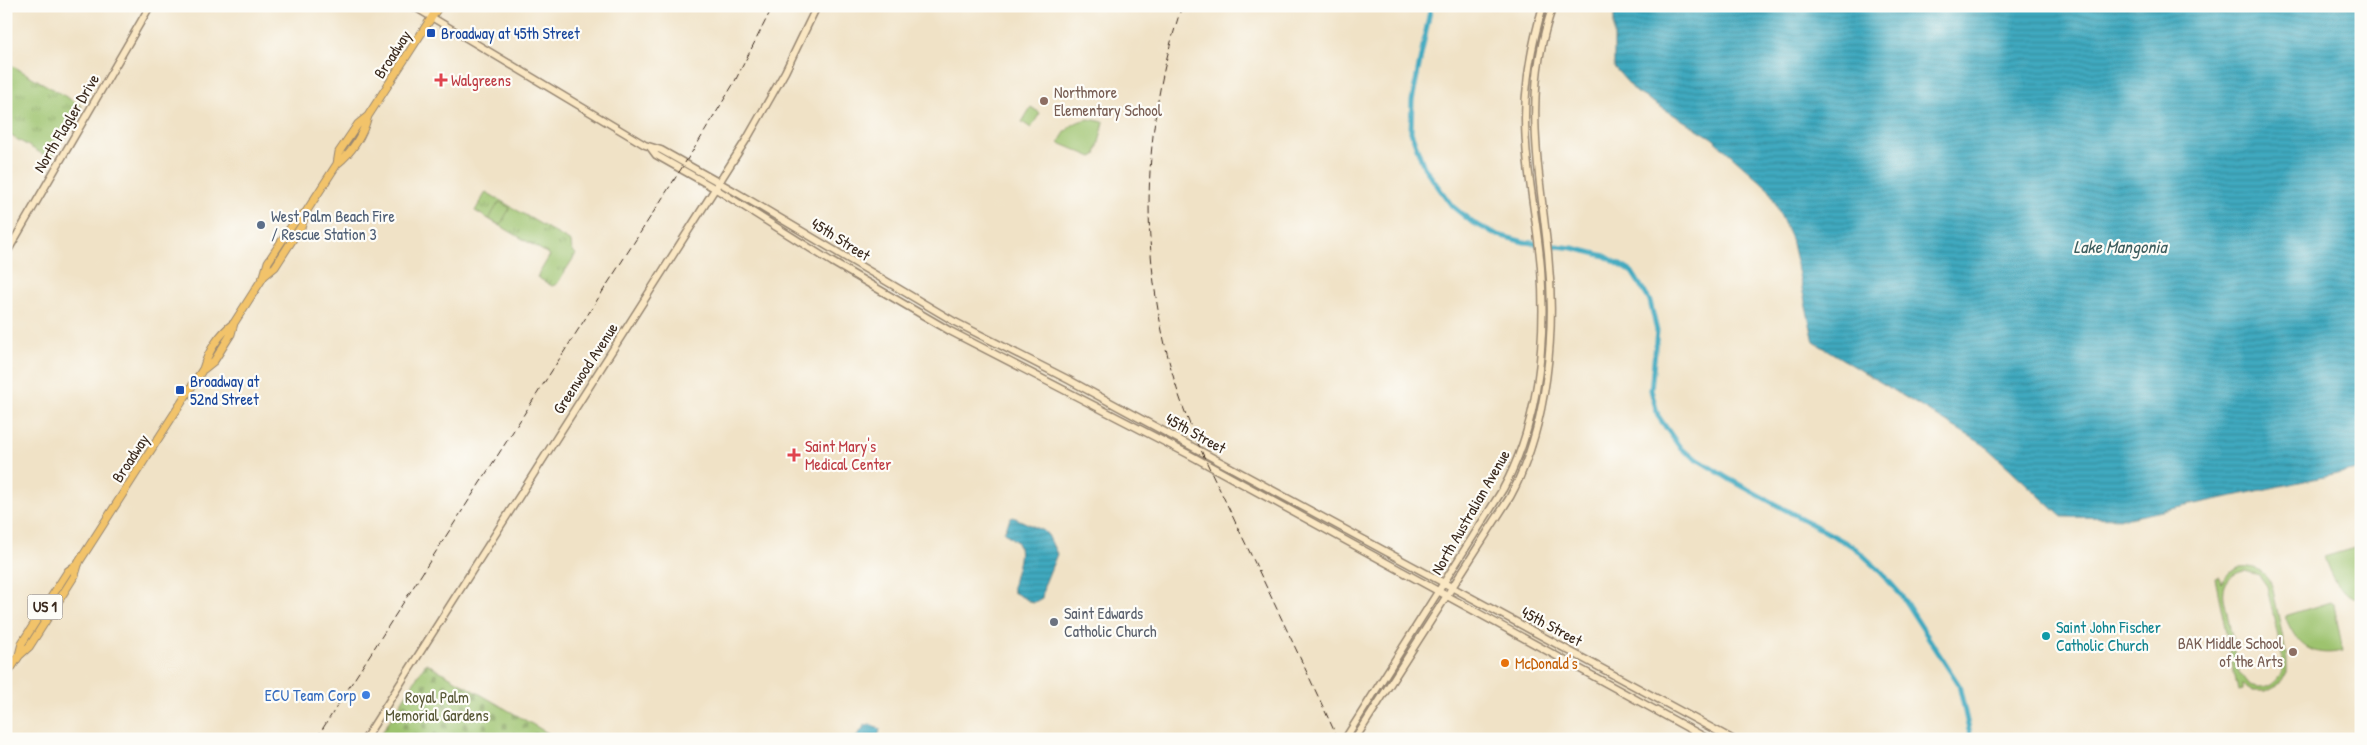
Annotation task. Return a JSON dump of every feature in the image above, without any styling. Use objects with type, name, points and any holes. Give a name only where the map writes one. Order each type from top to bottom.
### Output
[{"type":"main road","name":"North Flagler Drive","points":[[6,254],[150,6]]},
{"type":"main road","name":"45th Street","points":[[413,6],[650,147],[661,150],[720,183],[955,322],[1069,380],[1732,739]]},
{"type":"main road","name":"Broadway","points":[[6,676],[19,656],[22,643],[68,571],[79,562],[203,370],[214,361],[231,334],[234,323],[264,276],[268,262],[295,221],[306,212],[337,164],[346,156],[360,135],[368,116],[439,6]]},
{"type":"main road","name":"Greenwood Avenue","points":[[365,739],[720,183],[777,87],[817,6]]},
{"type":"main road","name":"North Australian Avenue","points":[[1345,739],[1511,475],[1531,422],[1540,356],[1541,322],[1539,254],[1526,147],[1526,100],[1530,62],[1543,6]]},
{"type":"main road","name":"North Australian Avenue","points":[[1355,739],[1510,497],[1523,472],[1533,445],[1540,414],[1550,339],[1548,254],[1535,146],[1534,100],[1542,42],[1553,6]]},
{"type":"main road","name":"45th Street","points":[[650,147],[656,156],[716,189],[832,262],[950,331],[1188,454],[1708,739]]},
{"type":"green space","points":[[6,62],[82,106],[51,159],[6,133]]},
{"type":"green space","points":[[1031,107],[1040,113],[1031,128],[1022,122]]},
{"type":"green space","points":[[1089,119],[1104,122],[1096,155],[1092,157],[1059,143],[1071,126]]},
{"type":"green space","points":[[486,192],[571,242],[572,250],[576,254],[557,284],[552,286],[537,277],[550,255],[475,211]]},
{"type":"green space","points":[[499,202],[510,208],[500,225],[489,219]]},
{"type":"green space","points":[[2361,546],[2361,601],[2346,593],[2337,584],[2330,573],[2324,557]]},
{"type":"green space","points":[[2240,567],[2251,567],[2265,574],[2273,589],[2287,659],[2287,672],[2281,683],[2266,691],[2253,691],[2242,684],[2242,690],[2238,691],[2215,578],[2219,577],[2221,583],[2229,573]],"holes":[[[2245,571],[2259,575],[2267,586],[2283,660],[2283,667],[2278,679],[2268,686],[2261,687],[2248,684],[2239,672],[2224,598],[2224,588],[2228,580],[2235,574]]]},
{"type":"green space","points":[[2330,602],[2334,605],[2343,651],[2322,653],[2313,651],[2294,635],[2285,616]]},
{"type":"green space","name":"Royal Palm Memorial Gardens","points":[[426,663],[558,739],[378,739]]},
{"type":"water","name":"Lake Mangonia","points":[[1614,6],[2361,6],[2361,469],[2129,518],[2062,517],[1984,445],[1814,342],[1791,239],[1769,189],[1712,138],[1636,92],[1614,67]]},
{"type":"water","points":[[1013,517],[1044,531],[1048,535],[1057,554],[1044,586],[1042,598],[1033,603],[1013,592],[1019,561],[1019,548],[1017,543],[1004,532],[1010,519]]},
{"type":"water","points":[[870,724],[880,729],[878,739],[855,739],[865,725]]},
{"type":"waterway","points":[[1431,6],[1412,101],[1411,132],[1424,167],[1452,206],[1473,223],[1498,235],[1524,242],[1573,248],[1605,256],[1632,272],[1650,301],[1657,331],[1651,390],[1658,416],[1681,449],[1729,479],[1854,547],[1878,569],[1901,595],[1959,685],[1971,739]]},
{"type":"railway","points":[[316,739],[699,141],[734,83],[773,6]]},
{"type":"railway","points":[[1182,6],[1168,53],[1158,100],[1152,148],[1149,197],[1150,245],[1155,293],[1164,341],[1177,389],[1197,442],[1338,739]]},
{"type":"place","name":"Broadway at 45th Street","points":[[431,33]]},
{"type":"place","name":"Walgreens","points":[[441,80]]},
{"type":"place","name":"Northmore Elementary School","points":[[1044,101]]},
{"type":"place","name":"West Palm Beach Fire / Rescue Station 3","points":[[261,225]]},
{"type":"place","name":"Broadway at 52nd Street","points":[[180,390]]},
{"type":"place","name":"Saint Mary's Medical Center","points":[[794,455]]},
{"type":"place","name":"Saint Edwards Catholic Church","points":[[1054,622]]},
{"type":"place","name":"Saint John Fischer Catholic Church","points":[[2046,636]]},
{"type":"place","name":"BAK Middle School of the Arts","points":[[2293,652]]},
{"type":"place","name":"McDonald's","points":[[1505,663]]},
{"type":"place","name":"ECU Team Corp","points":[[366,695]]}]
